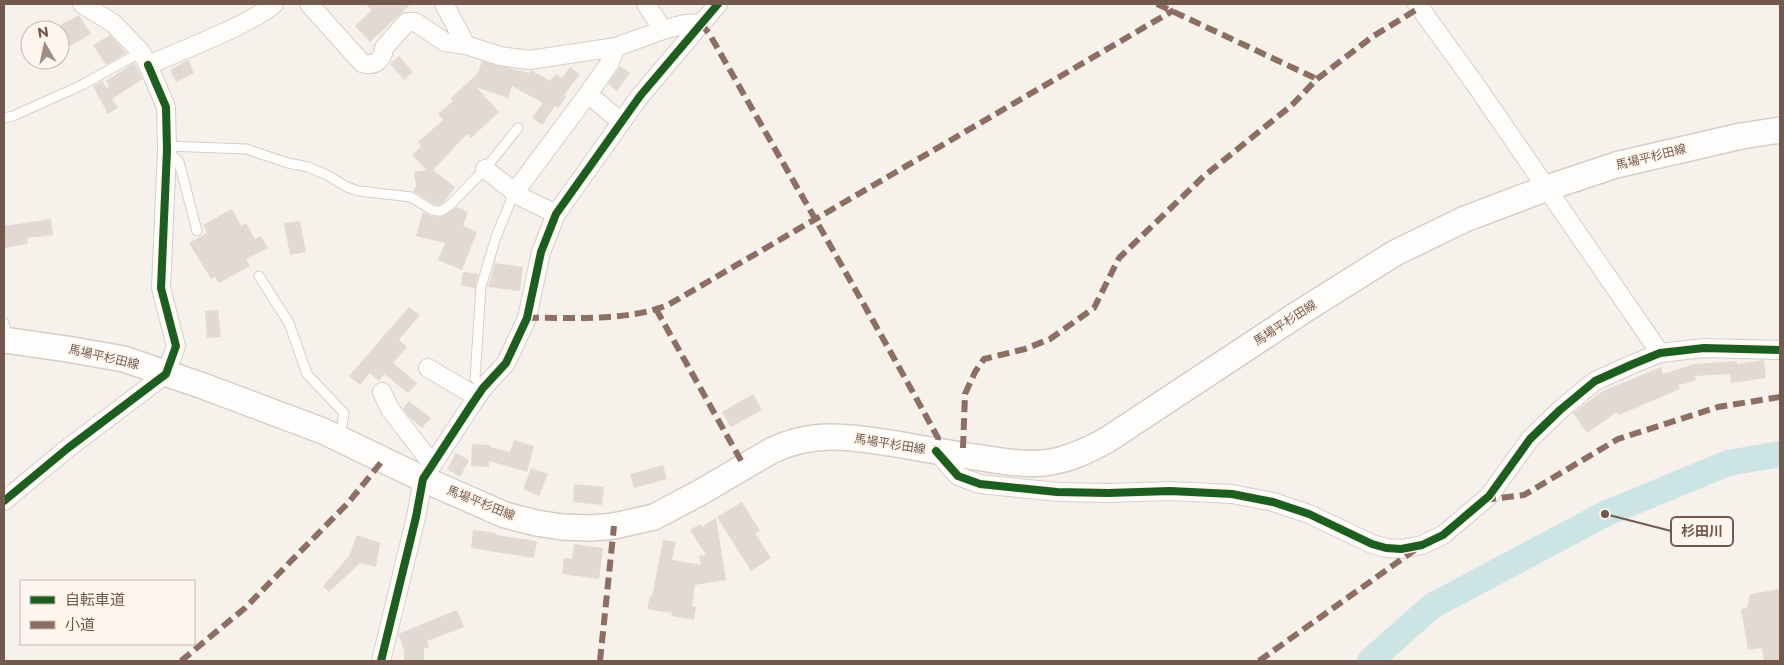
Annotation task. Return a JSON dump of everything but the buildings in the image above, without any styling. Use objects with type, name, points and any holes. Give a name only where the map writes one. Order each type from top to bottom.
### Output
[{"type":"main road","name":"馬場平杉田線","points":[[5,334],[124,360],[203,386],[428,472],[505,515],[562,527],[592,528],[628,524],[659,515],[771,451],[797,440],[824,436],[854,438],[1011,462],[1032,463],[1052,461],[1082,453],[1107,440],[1301,312],[1395,253],[1465,220],[1547,188],[1616,165],[1740,136],[1780,130]]},
{"type":"street","points":[[4,501],[68,448],[166,374],[176,346],[161,288],[167,148],[166,107],[144,59],[113,23],[82,4]]},
{"type":"street","points":[[144,59],[221,34],[274,4]]},
{"type":"street","points":[[309,4],[362,63],[367,65],[380,60],[384,53],[384,48],[407,22],[415,22],[445,42],[466,45],[500,56],[528,60],[616,47],[663,30],[685,24],[701,23]]},
{"type":"street","points":[[444,4],[466,45]]},
{"type":"street","points":[[646,4],[663,30]]},
{"type":"street","points":[[381,661],[428,472],[457,424],[480,392],[506,363],[527,318],[541,252],[556,214],[640,96],[718,4]]},
{"type":"street","points":[[1417,4],[1547,188],[1660,353]]},
{"type":"street","points":[[514,193],[609,64],[616,47]]},
{"type":"street","points":[[588,94],[621,122]]},
{"type":"street","points":[[485,169],[514,193],[556,214]]},
{"type":"street","points":[[936,451],[958,476],[980,484],[1057,492],[1170,491],[1232,494],[1273,502],[1309,514],[1372,544],[1386,548],[1401,549],[1422,545],[1443,535],[1489,496],[1530,439],[1560,410],[1595,381],[1660,353],[1704,348],[1780,350]]},
{"type":"street","points":[[428,368],[480,392]]},
{"type":"street","points":[[382,392],[390,409],[428,472]]},
{"type":"lane","points":[[4,118],[13,116],[144,59]]},
{"type":"lane","points":[[167,148],[246,149],[288,163],[308,167],[359,192],[411,197],[432,210],[441,211],[449,206],[485,169],[518,128]]},
{"type":"lane","points":[[167,148],[179,162],[197,231]]},
{"type":"lane","points":[[480,392],[475,378],[482,287],[496,237],[514,193]]},
{"type":"lane","points":[[259,276],[289,323],[307,374],[344,413],[339,439]]},
{"type":"waterway","points":[[1370,661],[1432,606],[1605,514],[1728,463],[1780,454]]},
{"type":"marked path","points":[[1157,4],[1317,79]]},
{"type":"marked path","points":[[963,448],[965,394],[975,372],[984,359],[1025,349],[1050,339],[1094,308],[1119,258],[1203,177],[1292,105],[1317,79],[1372,37],[1419,8]]},
{"type":"marked path","points":[[527,318],[599,318],[634,314],[668,305],[1174,10]]},
{"type":"marked path","points":[[701,23],[710,35],[910,387],[938,438],[936,451]]},
{"type":"marked path","points":[[656,309],[744,466]]},
{"type":"marked path","points":[[1484,500],[1524,495],[1618,439],[1718,407],[1780,397]]},
{"type":"marked path","points":[[181,661],[245,608],[348,503],[383,460]]},
{"type":"marked path","points":[[600,661],[614,526]]},
{"type":"marked path","points":[[1259,661],[1416,549]]},
{"type":"cycle path","points":[[381,661],[416,517],[423,479],[483,388],[506,363],[527,318],[541,252],[556,214],[640,96],[718,4]]},
{"type":"cycle path","points":[[4,501],[68,448],[166,374],[176,346],[161,288],[167,150],[166,107],[148,65]]},
{"type":"cycle path","points":[[936,451],[958,476],[980,484],[1057,492],[1170,491],[1232,494],[1273,502],[1309,514],[1372,544],[1386,548],[1401,549],[1422,545],[1443,535],[1489,496],[1530,439],[1560,410],[1595,381],[1660,353],[1704,348],[1780,350]]},
{"type":"place","name":"杉田川","points":[[1605,514]]}]
